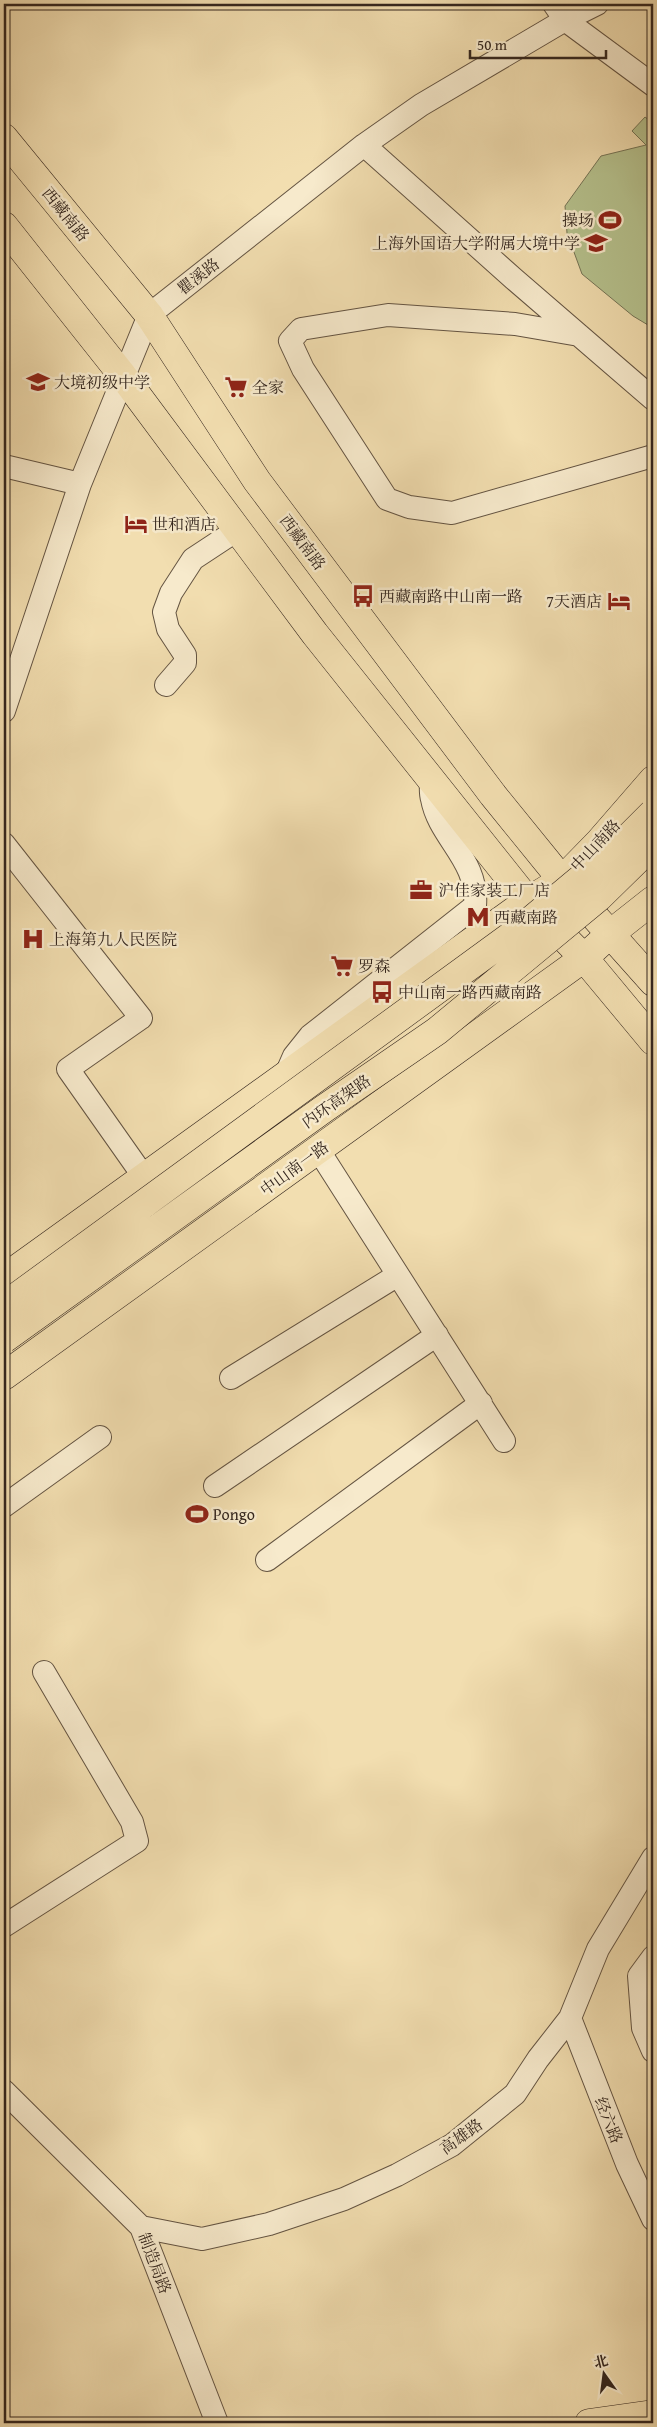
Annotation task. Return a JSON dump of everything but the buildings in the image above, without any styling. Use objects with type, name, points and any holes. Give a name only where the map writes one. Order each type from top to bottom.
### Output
[{"type":"main road","name":"西藏南路","points":[[4,138],[149,315],[256,481],[493,795],[562,880],[653,982]]},
{"type":"main road","points":[[4,226],[123,376],[315,634],[528,901],[584,958],[653,1041]]},
{"type":"main road","name":"中山南路","points":[[528,901],[562,880],[653,780]]},
{"type":"main road","name":"内环高架路","points":[[4,1306],[523,927],[620,846],[653,812]]},
{"type":"main road","name":"内环高架路","points":[[4,1339],[325,1108],[437,1031],[585,909],[653,844]]},
{"type":"main road","points":[[584,958],[610,934],[653,900]]},
{"type":"main road","points":[[4,1278],[528,901]]},
{"type":"main road","name":"中山南一路","points":[[4,1376],[584,958]]},
{"type":"main road","points":[[589,2423],[653,2414]]},
{"type":"street","name":"瞿溪路","points":[[4,711],[80,484],[149,315],[364,145],[421,105],[560,12],[597,4]]},
{"type":"street","points":[[560,12],[653,84]]},
{"type":"street","points":[[364,145],[653,399]]},
{"type":"street","points":[[579,335],[515,324],[388,315],[302,328],[290,341],[303,369],[387,499],[409,506],[452,513],[653,456]]},
{"type":"street","points":[[4,466],[80,484]]},
{"type":"street","points":[[166,685],[185,663],[185,655],[168,628],[164,612],[171,594],[193,559],[237,530]]},
{"type":"street","points":[[284,1077],[294,1056],[310,1036],[475,906],[476,896],[468,868],[436,812],[432,799],[431,779]]},
{"type":"street","points":[[4,844],[141,1018],[68,1069],[144,1177]]},
{"type":"street","points":[[319,1150],[504,1441]]},
{"type":"street","points":[[231,1378],[398,1275]]},
{"type":"street","points":[[215,1486],[437,1335]]},
{"type":"street","points":[[267,1560],[481,1403]]},
{"type":"street","points":[[4,1506],[100,1437]]},
{"type":"street","points":[[4,1926],[136,1841],[132,1822],[44,1672]]},
{"type":"street","name":"高雄路","points":[[141,2226],[202,2239],[269,2224],[344,2199],[397,2175],[452,2145],[515,2094],[538,2059],[570,2018],[598,1949],[653,1858]]},
{"type":"street","points":[[651,1961],[639,1976],[653,2051]]},
{"type":"street","name":"经六路","points":[[570,2018],[626,2164],[652,2214]]},
{"type":"street","name":"制造局路","points":[[4,2091],[141,2226],[217,2423]]},
{"type":"green space","name":"操场","points":[[645,117],[653,123],[653,328],[633,316],[582,274],[567,233],[565,206],[601,156],[646,145],[632,131]]},
{"type":"place","name":"操场","points":[[610,220]]},
{"type":"place","name":"上海外国语大学附属大境中学","points":[[596,243]]},
{"type":"place","name":"大境初级中学","points":[[38,382]]},
{"type":"place","name":"全家","points":[[236,387]]},
{"type":"place","name":"世和酒店","points":[[136,524]]},
{"type":"place","name":"西藏南路中山南一路","points":[[363,596]]},
{"type":"place","name":"7天酒店","points":[[619,601]]},
{"type":"place","name":"沪佳家装工厂店","points":[[421,890]]},
{"type":"place","name":"西藏南路","points":[[478,917]]},
{"type":"place","name":"上海第九人民医院","points":[[33,939]]},
{"type":"place","name":"罗森","points":[[342,966]]},
{"type":"place","name":"中山南一路西藏南路","points":[[382,992]]},
{"type":"place","name":"Pongo","points":[[197,1514]]}]
